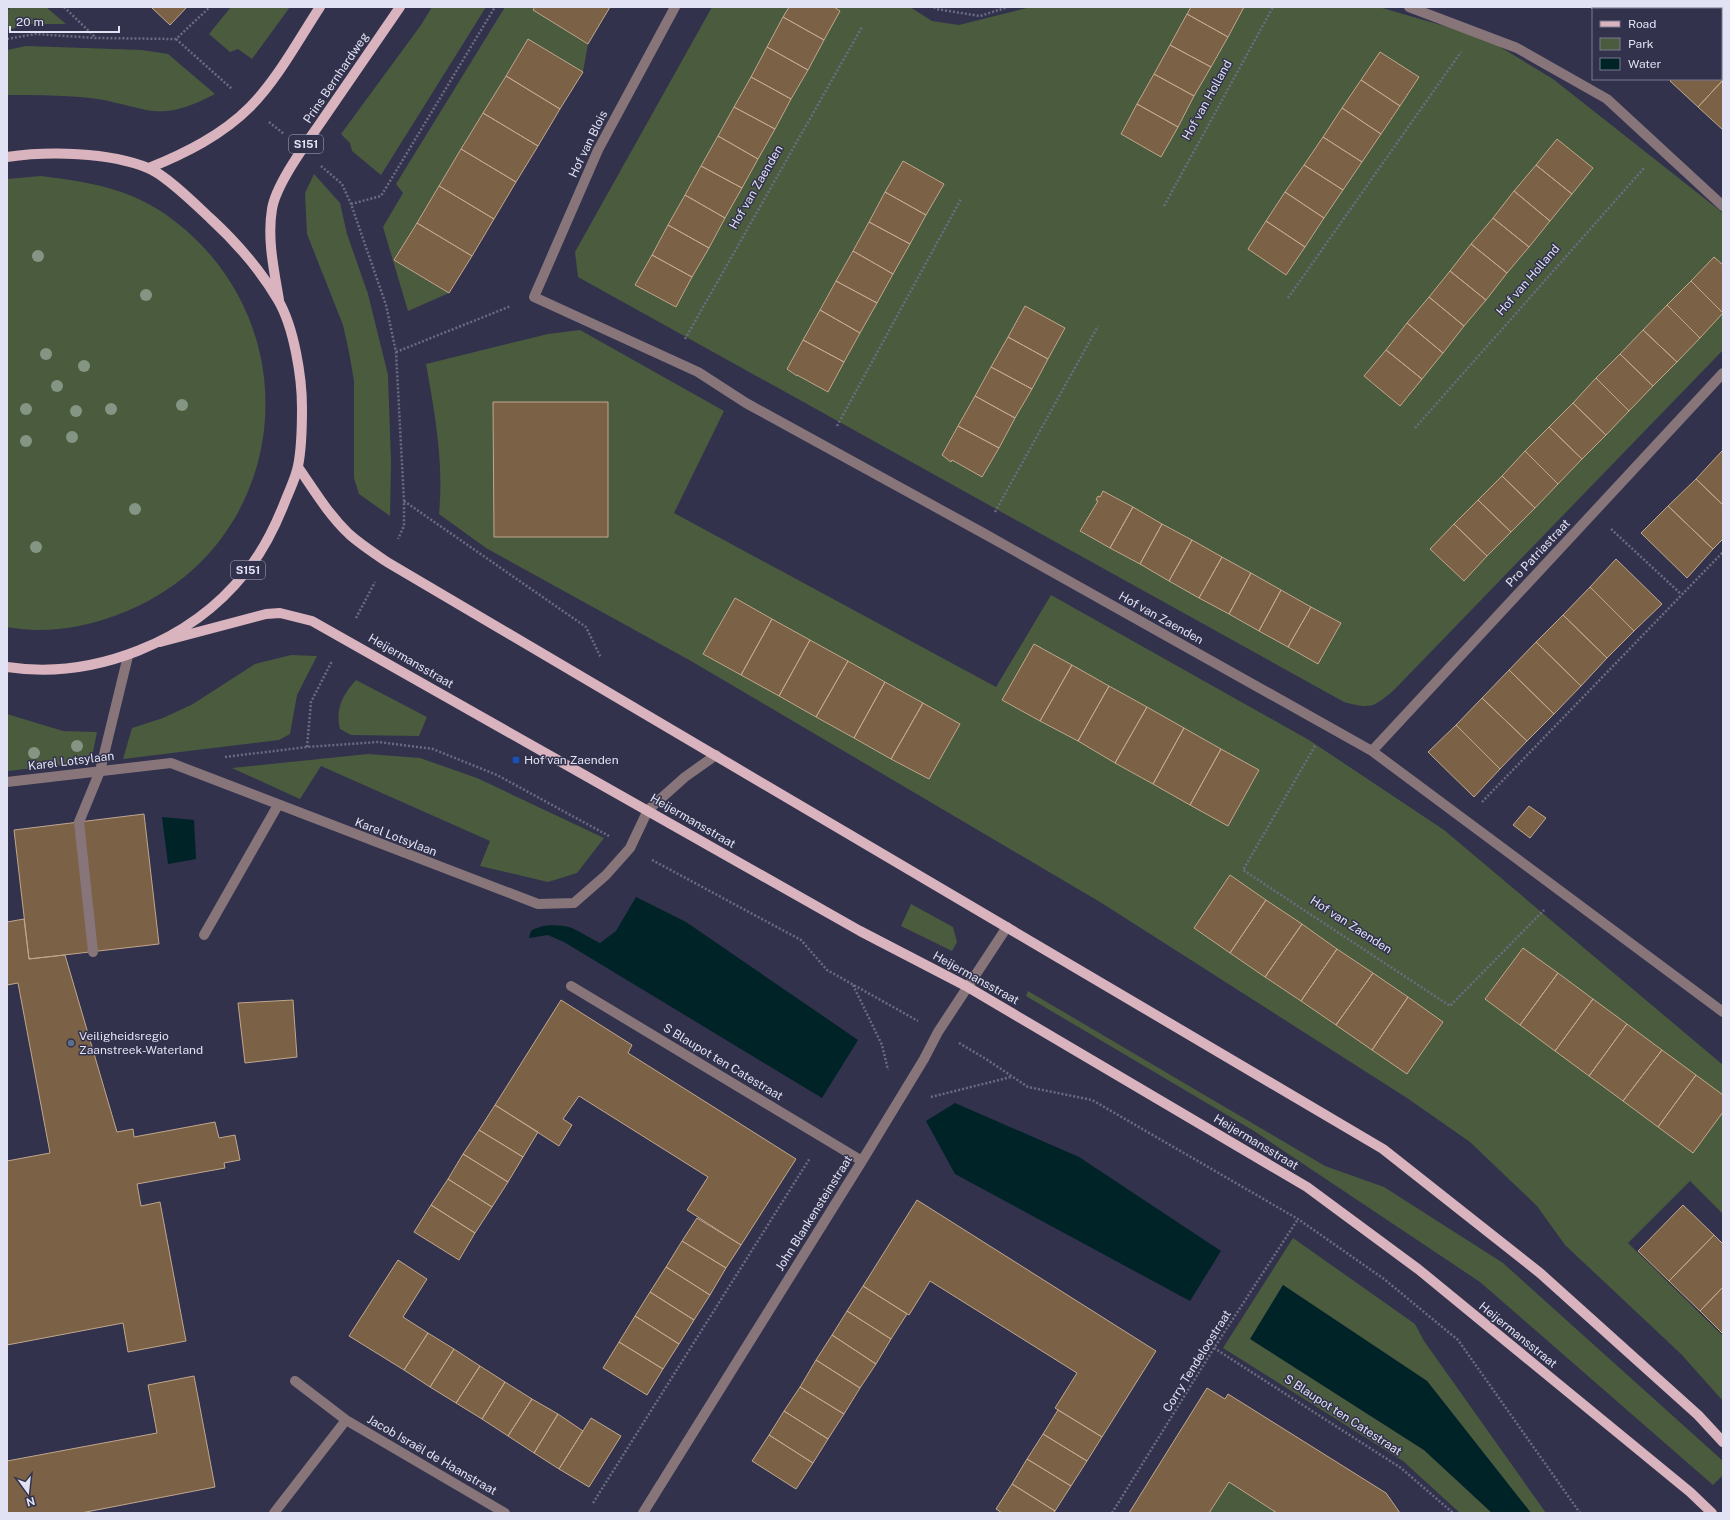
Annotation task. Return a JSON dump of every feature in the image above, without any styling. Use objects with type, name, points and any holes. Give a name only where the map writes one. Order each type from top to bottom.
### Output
[{"type":"main road","points":[[149,168],[177,157],[202,143],[228,126],[251,106],[280,69],[320,7]]},
{"type":"main road","name":"Prins Bernhardweg","points":[[279,302],[271,253],[270,231],[272,208],[281,186],[302,150],[400,7]]},
{"type":"main road","name":"S151","points":[[7,157],[27,154],[74,153],[118,160],[149,168],[186,196],[217,225],[250,261],[279,302],[294,343],[302,387],[302,431],[298,467],[275,526],[246,573],[206,612],[160,642],[128,656],[78,668],[28,670],[7,667]]},
{"type":"main road","points":[[298,467],[337,522],[350,535],[387,562],[1383,1149],[1540,1273],[1698,1415],[1723,1442]]},
{"type":"main road","name":"Heijermansstraat","points":[[160,642],[251,616],[280,613],[312,621],[345,638],[860,931],[966,986],[1307,1187],[1418,1269],[1690,1492],[1712,1513]]},
{"type":"street","name":"Hof van Blois","points":[[534,297],[598,150],[675,7]]},
{"type":"street","points":[[1409,7],[1517,48],[1607,99],[1723,206]]},
{"type":"street","name":"Hof van Zaenden","points":[[534,297],[698,372],[746,403],[983,533],[1372,751],[1723,1012]]},
{"type":"street","name":"Pro Patriastraat","points":[[1372,751],[1723,373]]},
{"type":"street","points":[[93,952],[79,822],[100,771],[128,656]]},
{"type":"street","name":"Karel Lotsylaan","points":[[7,782],[171,763],[538,904],[574,903],[606,875],[630,848],[648,810],[685,777],[716,755]]},
{"type":"street","points":[[204,936],[278,805]]},
{"type":"street","name":"John Blankensteinstraat","points":[[643,1513],[862,1161],[966,986],[1007,927]]},
{"type":"street","name":"S Blaupot ten Catestraat","points":[[570,986],[862,1161]]},
{"type":"street","name":"Jacob Israël de Haanstraat","points":[[295,1381],[346,1420],[505,1513]]},
{"type":"street","points":[[274,1513],[346,1420]]},
{"type":"path","points":[[64,7],[96,38]]},
{"type":"path","points":[[7,39],[36,34],[96,38],[176,39],[210,7]]},
{"type":"path","points":[[307,747],[311,702],[387,562],[404,526],[396,352],[386,305],[351,204],[381,196],[495,7]]},
{"type":"path","points":[[934,7],[936,9],[980,16],[1008,7]]},
{"type":"path","name":"Hof van Holland","points":[[1164,206],[1273,7]]},
{"type":"path","name":"Hof van Zaenden","points":[[673,360],[862,27]]},
{"type":"path","points":[[1288,298],[1475,32]]},
{"type":"path","name":"Hof van Holland","points":[[1415,428],[1661,149]]},
{"type":"path","points":[[826,446],[961,199]]},
{"type":"path","points":[[396,352],[534,297]]},
{"type":"path","points":[[983,533],[1098,326]]},
{"type":"path","points":[[404,501],[586,627],[603,663]]},
{"type":"path","points":[[1594,512],[1681,594]]},
{"type":"path","points":[[1464,820],[1723,552]]},
{"type":"path","name":"Hof van Zaenden","points":[[1327,726],[1243,870],[1450,1006],[1561,892]]},
{"type":"path","points":[[224,757],[307,747],[378,742],[432,750],[497,775],[801,940],[827,970],[986,1059],[1028,1087],[1092,1100],[1298,1219],[1384,1279],[1458,1340],[1580,1513]]},
{"type":"path","points":[[593,1503],[823,1138]]},
{"type":"path","name":"Corry Tendeloostraat","points":[[1112,1513],[1214,1348],[1298,1219]]},
{"type":"path","name":"S Blaupot ten Catestraat","points":[[1214,1348],[1401,1468],[1453,1513]]},
{"type":"green space","points":[[11,7],[46,7],[66,24],[31,24],[7,30],[7,11]]},
{"type":"green space","points":[[231,7],[290,7],[252,59],[238,49],[230,52],[209,34]]},
{"type":"green space","points":[[432,7],[486,7],[381,175],[352,151],[350,143],[341,134],[421,25]]},
{"type":"green space","points":[[505,7],[535,7],[533,10],[588,44],[583,72],[528,39],[395,260],[449,293],[408,311],[383,227],[403,193],[396,184]]},
{"type":"green space","points":[[712,7],[910,7],[932,21],[959,25],[1031,7],[1379,7],[1458,30],[1492,42],[1553,79],[1723,213],[1723,350],[1394,690],[1376,704],[1360,706],[1344,702],[578,277],[575,252]]},
{"type":"green space","points":[[26,46],[142,50],[168,54],[215,94],[182,108],[164,111],[146,110],[104,100],[80,97],[7,95],[7,50]]},
{"type":"green space","points":[[314,174],[340,203],[347,234],[368,294],[388,375],[391,462],[390,516],[359,494],[354,478],[354,381],[349,352],[343,325],[307,234],[305,193]]},
{"type":"green space","points":[[41,176],[102,186],[117,190],[145,202],[159,210],[210,254],[244,307],[262,366],[264,426],[251,485],[221,538],[177,583],[117,615],[104,620],[49,630],[7,627],[7,179]]},
{"type":"green space","points":[[580,330],[724,411],[674,513],[996,687],[1051,595],[1309,740],[1444,830],[1723,1065],[1723,1214],[1690,1181],[1628,1243],[1723,1336],[1723,1401],[1681,1354],[1565,1245],[1537,1206],[1470,1142],[1407,1098],[1100,902],[691,661],[486,548],[439,514],[440,476],[438,439],[426,364],[548,334]]},
{"type":"green space","points":[[291,655],[317,656],[297,695],[290,734],[279,740],[123,759],[132,728],[163,718],[193,704],[255,664]]},
{"type":"green space","points":[[356,680],[427,717],[419,736],[351,735],[340,729],[339,708],[347,691]]},
{"type":"green space","points":[[7,714],[63,731],[97,732],[91,762],[7,771]]},
{"type":"green space","points":[[368,754],[420,758],[477,778],[604,838],[577,873],[548,882],[480,866],[490,841],[321,766],[300,799],[232,768]]},
{"type":"green space","points":[[911,904],[953,927],[957,942],[952,951],[901,926]]},
{"type":"green space","points":[[1028,991],[1325,1166],[1384,1187],[1503,1263],[1723,1461],[1723,1475],[1713,1485],[1480,1282],[1254,1131],[1026,996]]},
{"type":"green space","points":[[1293,1238],[1415,1324],[1424,1341],[1546,1513],[1531,1513],[1427,1381],[1283,1285],[1251,1339],[1424,1450],[1492,1513],[1460,1513],[1403,1461],[1223,1348]]},
{"type":"green space","points":[[1229,1482],[1277,1513],[1209,1513]]},
{"type":"water","points":[[162,817],[194,820],[196,859],[168,864]]},
{"type":"water","points":[[636,897],[686,922],[858,1040],[822,1098],[564,942],[548,935],[529,938],[531,931],[535,929],[556,925],[572,928],[600,943],[616,931]]},
{"type":"water","points":[[955,1103],[1079,1157],[1221,1251],[1190,1301],[955,1174],[926,1121]]},
{"type":"water","points":[[1283,1285],[1427,1381],[1531,1513],[1492,1513],[1424,1450],[1250,1339]]},
{"type":"building","points":[[151,7],[187,7],[170,25]]},
{"type":"building","points":[[535,7],[610,7],[588,44],[533,10]]},
{"type":"building","points":[[789,7],[834,7],[840,11],[824,40],[783,17]]},
{"type":"building","points":[[1191,7],[1244,7],[1228,37],[1187,14]]},
{"type":"building","points":[[1590,7],[1634,7],[1592,8]]},
{"type":"building","points":[[1681,7],[1682,8],[1633,8]]},
{"type":"building","points":[[1187,14],[1228,37],[1211,67],[1170,45]]},
{"type":"building","points":[[783,17],[824,40],[808,70],[767,47]]},
{"type":"building","points":[[528,39],[583,72],[560,109],[506,76]]},
{"type":"building","points":[[1170,45],[1211,67],[1194,96],[1154,74]]},
{"type":"building","points":[[1722,45],[1723,46],[1723,80],[1698,107],[1670,81],[1722,80]]},
{"type":"building","points":[[767,47],[808,70],[791,99],[751,77]]},
{"type":"building","points":[[1380,52],[1419,77],[1400,106],[1361,80]]},
{"type":"building","points":[[1154,74],[1194,96],[1178,127],[1137,104]]},
{"type":"building","points":[[506,76],[560,109],[538,146],[483,113]]},
{"type":"building","points":[[751,77],[791,99],[775,129],[734,107]]},
{"type":"building","points":[[1361,80],[1400,106],[1381,134],[1342,108]]},
{"type":"building","points":[[1723,80],[1723,130],[1698,107]]},
{"type":"building","points":[[1137,104],[1178,127],[1161,157],[1121,134]]},
{"type":"building","points":[[734,107],[775,129],[758,159],[718,136]]},
{"type":"building","points":[[1342,108],[1381,134],[1362,162],[1323,137]]},
{"type":"building","points":[[483,113],[538,146],[516,182],[461,149]]},
{"type":"building","points":[[718,136],[758,159],[742,188],[701,166]]},
{"type":"building","points":[[1323,137],[1362,162],[1343,190],[1304,165]]},
{"type":"building","points":[[1557,139],[1593,168],[1572,194],[1536,165]]},
{"type":"building","points":[[461,149],[516,182],[494,219],[439,186]]},
{"type":"building","points":[[903,161],[944,184],[926,215],[885,192]]},
{"type":"building","points":[[1304,165],[1343,190],[1324,218],[1285,192]]},
{"type":"building","points":[[1536,165],[1572,194],[1550,221],[1514,191]]},
{"type":"building","points":[[701,166],[742,188],[725,218],[685,195]]},
{"type":"building","points":[[439,186],[494,219],[472,256],[417,223]]},
{"type":"building","points":[[1514,191],[1550,221],[1529,247],[1493,218]]},
{"type":"building","points":[[885,192],[926,215],[910,244],[869,222]]},
{"type":"building","points":[[1285,192],[1324,218],[1305,247],[1266,221]]},
{"type":"building","points":[[685,195],[725,218],[709,248],[668,225]]},
{"type":"building","points":[[1493,218],[1529,247],[1507,273],[1471,244]]},
{"type":"building","points":[[1266,221],[1305,247],[1286,275],[1248,249]]},
{"type":"building","points":[[869,222],[910,244],[893,274],[853,251]]},
{"type":"building","points":[[417,223],[472,256],[449,293],[394,260]]},
{"type":"building","points":[[668,225],[709,248],[692,277],[652,255]]},
{"type":"building","points":[[1471,244],[1507,273],[1486,300],[1450,271]]},
{"type":"building","points":[[853,251],[893,274],[877,303],[836,281]]},
{"type":"building","points":[[652,255],[692,277],[676,307],[635,285]]},
{"type":"building","points":[[1714,257],[1723,265],[1723,313],[1691,281]]},
{"type":"building","points":[[1450,271],[1486,300],[1464,326],[1429,297]]},
{"type":"building","points":[[836,281],[877,303],[860,333],[820,310]]},
{"type":"building","points":[[1691,281],[1723,313],[1700,338],[1667,305]]},
{"type":"building","points":[[1429,297],[1464,326],[1443,353],[1407,323]]},
{"type":"building","points":[[1667,305],[1700,338],[1677,362],[1643,330]]},
{"type":"building","points":[[1025,306],[1065,328],[1048,359],[1008,337]]},
{"type":"building","points":[[820,310],[860,333],[844,362],[803,340]]},
{"type":"building","points":[[1407,323],[1443,353],[1422,379],[1386,350]]},
{"type":"building","points":[[1643,330],[1677,362],[1653,386],[1620,354]]},
{"type":"building","points":[[1008,337],[1048,359],[1032,389],[991,367]]},
{"type":"building","points":[[803,340],[844,362],[828,392],[797,376],[787,369]]},
{"type":"building","points":[[1386,350],[1422,379],[1400,406],[1364,376]]},
{"type":"building","points":[[1620,354],[1653,386],[1629,411],[1596,378]]},
{"type":"building","points":[[991,367],[1032,389],[1015,418],[975,396]]},
{"type":"building","points":[[1596,378],[1629,411],[1606,435],[1573,403]]},
{"type":"building","points":[[975,396],[1015,418],[999,448],[958,426]]},
{"type":"building","points":[[493,402],[608,402],[608,537],[494,537]]},
{"type":"building","points":[[1573,403],[1606,435],[1582,459],[1549,427]]},
{"type":"building","points":[[958,426],[999,448],[982,477],[952,460],[951,462],[942,455]]},
{"type":"building","points":[[1549,427],[1582,459],[1558,484],[1525,451]]},
{"type":"building","points":[[1525,451],[1558,484],[1535,508],[1502,476]]},
{"type":"building","points":[[1722,451],[1723,452],[1723,505],[1696,479]]},
{"type":"building","points":[[1502,476],[1535,508],[1511,532],[1478,500]]},
{"type":"building","points":[[1696,479],[1723,505],[1723,539],[1713,549],[1668,506]]},
{"type":"building","points":[[1103,491],[1133,507],[1110,548],[1080,531],[1098,501],[1096,500],[1098,496],[1100,497]]},
{"type":"building","points":[[1478,500],[1511,532],[1487,556],[1454,524]]},
{"type":"building","points":[[1668,506],[1713,549],[1687,578],[1641,533]]},
{"type":"building","points":[[1133,507],[1162,524],[1140,564],[1110,548]]},
{"type":"building","points":[[1162,524],[1192,540],[1169,581],[1140,564]]},
{"type":"building","points":[[1454,524],[1487,556],[1464,581],[1430,549]]},
{"type":"building","points":[[1192,540],[1222,557],[1199,598],[1169,581]]},
{"type":"building","points":[[1222,557],[1251,573],[1229,614],[1199,598]]},
{"type":"building","points":[[1616,559],[1662,604],[1634,631],[1590,587]]},
{"type":"building","points":[[1251,573],[1281,590],[1259,631],[1229,614]]},
{"type":"building","points":[[1590,587],[1634,631],[1607,658],[1563,615]]},
{"type":"building","points":[[1281,590],[1311,607],[1288,647],[1259,631]]},
{"type":"building","points":[[735,598],[772,619],[741,675],[703,654]]},
{"type":"building","points":[[1311,607],[1341,623],[1318,664],[1288,647]]},
{"type":"building","points":[[1563,615],[1607,658],[1581,686],[1536,642]]},
{"type":"building","points":[[772,619],[810,640],[779,696],[741,675]]},
{"type":"building","points":[[810,640],[848,661],[816,717],[779,696]]},
{"type":"building","points":[[1536,642],[1581,686],[1554,714],[1509,670]]},
{"type":"building","points":[[1034,644],[1072,665],[1040,721],[1002,700]]},
{"type":"building","points":[[848,661],[885,682],[854,738],[816,717]]},
{"type":"building","points":[[1072,665],[1109,686],[1078,741],[1040,721]]},
{"type":"building","points":[[1509,670],[1554,714],[1527,741],[1482,698]]},
{"type":"building","points":[[885,682],[923,703],[891,759],[854,738]]},
{"type":"building","points":[[1109,686],[1147,707],[1115,763],[1078,741]]},
{"type":"building","points":[[1482,698],[1527,741],[1500,769],[1456,725]]},
{"type":"building","points":[[923,703],[960,724],[929,779],[891,759]]},
{"type":"building","points":[[1147,707],[1184,728],[1153,784],[1115,763]]},
{"type":"building","points":[[1456,725],[1500,769],[1474,797],[1428,752]]},
{"type":"building","points":[[1184,728],[1221,749],[1190,805],[1153,784]]},
{"type":"building","points":[[1221,749],[1259,770],[1228,826],[1190,805]]},
{"type":"building","points":[[1529,806],[1546,818],[1530,838],[1513,825]]},
{"type":"building","points":[[144,814],[159,944],[29,959],[14,830]]},
{"type":"building","points":[[1230,875],[1266,900],[1230,953],[1194,928]]},
{"type":"building","points":[[1266,900],[1302,924],[1265,977],[1230,953]]},
{"type":"building","points":[[24,919],[29,959],[65,955],[117,1132],[133,1129],[134,1137],[215,1122],[219,1138],[235,1135],[240,1160],[224,1163],[225,1168],[137,1184],[141,1206],[160,1202],[186,1341],[128,1352],[123,1323],[7,1345],[7,1161],[50,1153],[18,983],[7,985],[7,922]]},
{"type":"building","points":[[1302,924],[1337,949],[1301,1001],[1265,977]]},
{"type":"building","points":[[1523,948],[1558,973],[1520,1025],[1485,999]]},
{"type":"building","points":[[1337,949],[1373,973],[1336,1025],[1301,1001]]},
{"type":"building","points":[[1373,973],[1408,997],[1372,1050],[1336,1025]]},
{"type":"building","points":[[1558,973],[1593,999],[1555,1051],[1520,1025]]},
{"type":"building","points":[[1408,997],[1443,1022],[1407,1074],[1372,1050]]},
{"type":"building","points":[[1593,999],[1627,1024],[1589,1076],[1555,1051]]},
{"type":"building","points":[[293,1000],[297,1057],[245,1063],[238,1003]]},
{"type":"building","points":[[561,1000],[632,1045],[628,1053],[796,1159],[741,1245],[687,1210],[708,1177],[579,1096],[563,1119],[572,1125],[559,1146],[495,1105]]},
{"type":"building","points":[[1627,1024],[1662,1050],[1623,1101],[1589,1076]]},
{"type":"building","points":[[1662,1050],[1696,1075],[1658,1127],[1623,1101]]},
{"type":"building","points":[[1696,1075],[1723,1095],[1723,1112],[1693,1153],[1658,1127]]},
{"type":"building","points":[[495,1105],[538,1132],[523,1157],[479,1130]]},
{"type":"building","points":[[479,1130],[523,1157],[508,1182],[463,1154]]},
{"type":"building","points":[[463,1154],[508,1182],[492,1207],[448,1179]]},
{"type":"building","points":[[448,1179],[492,1207],[475,1233],[431,1205]]},
{"type":"building","points":[[917,1200],[1156,1351],[1102,1437],[1055,1408],[1077,1373],[930,1281],[909,1315],[863,1286]]},
{"type":"building","points":[[431,1205],[475,1233],[459,1260],[414,1232]]},
{"type":"building","points":[[1683,1205],[1714,1235],[1669,1281],[1638,1251]]},
{"type":"building","points":[[697,1218],[741,1245],[726,1268],[682,1241]]},
{"type":"building","points":[[1714,1235],[1723,1244],[1723,1287],[1700,1311],[1669,1281]]},
{"type":"building","points":[[682,1241],[726,1268],[710,1295],[666,1267]]},
{"type":"building","points":[[398,1260],[427,1279],[403,1317],[428,1333],[404,1370],[349,1336]]},
{"type":"building","points":[[666,1267],[710,1295],[694,1320],[650,1292]]},
{"type":"building","points":[[863,1286],[907,1314],[891,1339],[847,1311]]},
{"type":"building","points":[[1723,1287],[1723,1334],[1700,1311]]},
{"type":"building","points":[[650,1292],[694,1320],[679,1344],[635,1316]]},
{"type":"building","points":[[847,1311],[891,1339],[876,1364],[832,1335]]},
{"type":"building","points":[[635,1316],[679,1344],[663,1369],[619,1342]]},
{"type":"building","points":[[428,1333],[454,1349],[430,1387],[404,1370]]},
{"type":"building","points":[[832,1335],[876,1364],[860,1388],[816,1360]]},
{"type":"building","points":[[619,1342],[663,1369],[647,1395],[603,1368]]},
{"type":"building","points":[[454,1349],[480,1366],[456,1403],[430,1387]]},
{"type":"building","points":[[816,1360],[860,1388],[844,1414],[800,1387]]},
{"type":"building","points":[[480,1366],[505,1382],[482,1419],[456,1403]]},
{"type":"building","points":[[194,1376],[215,1487],[81,1513],[7,1513],[7,1461],[157,1433],[148,1385]]},
{"type":"building","points":[[505,1382],[532,1399],[508,1436],[482,1419]]},
{"type":"building","points":[[800,1387],[844,1414],[828,1439],[784,1411]]},
{"type":"building","points":[[1207,1388],[1225,1399],[1228,1394],[1386,1493],[1400,1513],[1277,1513],[1229,1482],[1209,1513],[1129,1513]]},
{"type":"building","points":[[532,1399],[558,1414],[534,1453],[508,1436]]},
{"type":"building","points":[[1058,1410],[1102,1437],[1087,1461],[1043,1434]]},
{"type":"building","points":[[784,1411],[828,1439],[813,1463],[769,1435]]},
{"type":"building","points":[[558,1414],[583,1431],[559,1469],[534,1453]]},
{"type":"building","points":[[591,1418],[621,1436],[589,1487],[559,1469]]},
{"type":"building","points":[[1043,1434],[1087,1461],[1071,1486],[1027,1459]]},
{"type":"building","points":[[769,1435],[813,1463],[796,1489],[752,1461]]},
{"type":"building","points":[[1027,1459],[1071,1486],[1055,1511],[1012,1484]]},
{"type":"building","points":[[1012,1484],[1055,1511],[1054,1513],[1002,1513],[996,1509]]},
{"type":"place","name":"Hof van Zaenden","points":[[516,760]]},
{"type":"place","name":"Veiligheidsregio Zaanstreek-Waterland","points":[[71,1043]]}]
